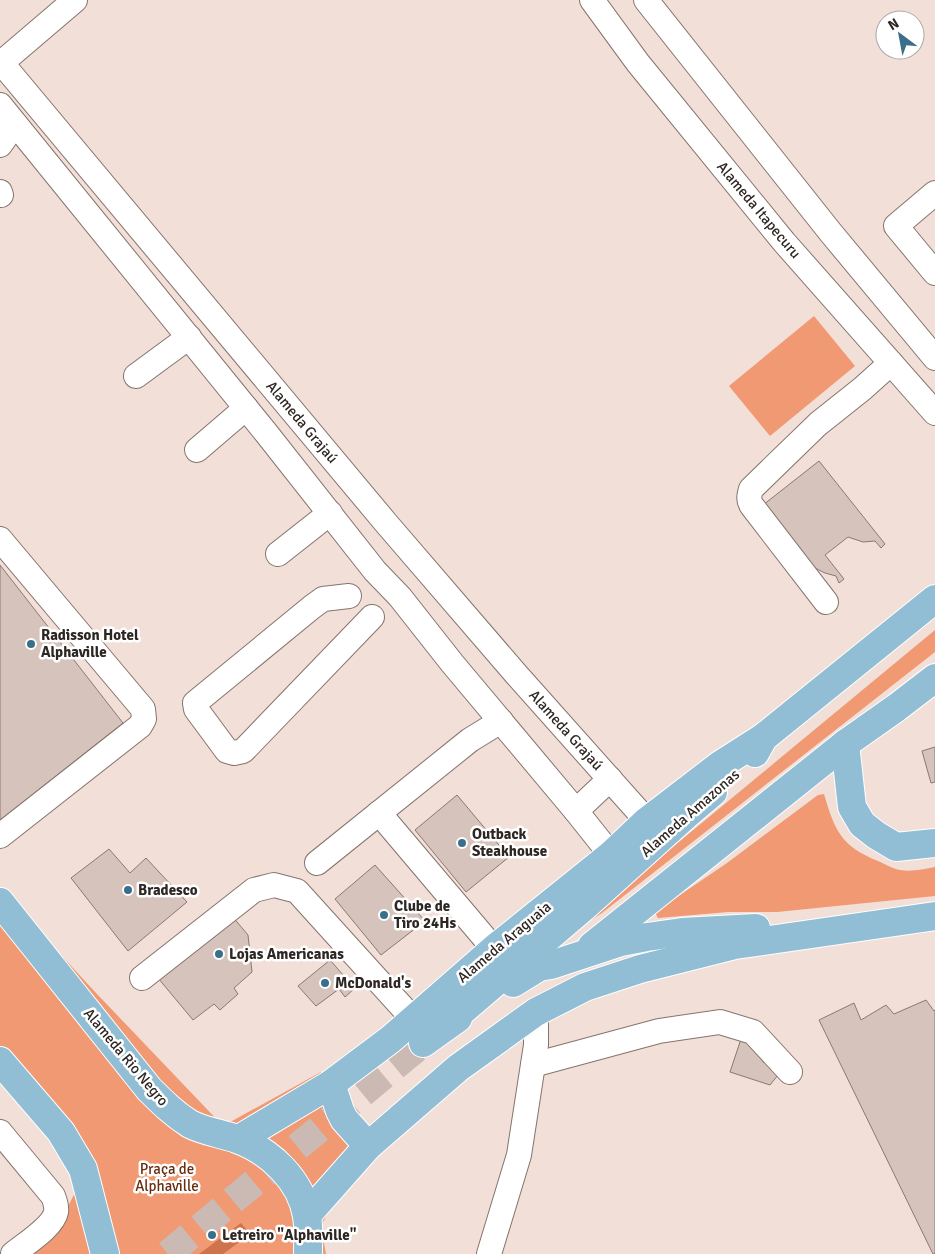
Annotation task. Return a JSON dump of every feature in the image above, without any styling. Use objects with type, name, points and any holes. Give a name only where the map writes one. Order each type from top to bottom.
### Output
[{"type":"main road","name":"Alameda Amazonas","points":[[426,1030],[586,905],[687,814],[751,761],[764,737],[935,598]]},
{"type":"main road","points":[[581,955],[845,744],[935,678]]},
{"type":"main road","name":"Alameda Araguaia","points":[[426,1030],[494,949],[611,855],[647,821],[720,765],[764,737]]},
{"type":"main road","points":[[845,744],[852,807],[862,824],[896,847],[935,843]]},
{"type":"main road","name":"Alameda Rio Negro","points":[[0,902],[149,1089],[170,1110],[192,1125],[239,1139],[263,1152],[277,1163],[292,1180],[307,1215],[308,1254]]},
{"type":"main road","name":"Alameda Araguaia","points":[[307,1215],[368,1146],[458,1068],[536,1012],[585,987],[640,970],[735,945],[935,916]]},
{"type":"main road","name":"Alameda Araguaia","points":[[239,1139],[331,1084],[391,1039],[426,1030],[539,967],[551,965],[622,942],[682,932],[783,927],[850,929]]},
{"type":"main road","points":[[0,1061],[61,1132],[83,1169],[98,1222],[104,1253]]},
{"type":"main road","points":[[331,1084],[344,1119],[368,1146]]},
{"type":"street","points":[[0,63],[75,0]]},
{"type":"street","points":[[646,0],[831,233],[935,358]]},
{"type":"street","name":"Alameda Itapecuru","points":[[594,1],[638,64],[772,227],[935,413]]},
{"type":"street","name":"Alameda Grajaú","points":[[0,63],[386,523],[647,821]]},
{"type":"street","points":[[0,106],[189,337],[375,571],[400,597],[452,663],[611,855]]},
{"type":"street","points":[[0,144],[15,124]]},
{"type":"street","points":[[935,193],[896,226],[935,273]]},
{"type":"street","points":[[136,376],[189,337]]},
{"type":"street","points":[[826,602],[752,506],[749,501],[749,495],[751,489],[818,424],[862,390],[891,363]]},
{"type":"street","points":[[197,450],[243,404],[244,392],[256,386],[272,386]]},
{"type":"street","points":[[278,554],[330,513]]},
{"type":"street","points":[[0,539],[144,709],[144,719],[140,726],[0,836]]},
{"type":"street","points":[[375,571],[349,596],[323,599],[312,607],[195,703],[196,709],[227,752],[243,751],[372,617],[400,597]]},
{"type":"street","points":[[349,596],[372,617]]},
{"type":"street","points":[[317,864],[470,740],[501,721]]},
{"type":"street","name":"Alameda Grajaú","points":[[576,811],[610,779]]},
{"type":"street","points":[[379,813],[494,949]]},
{"type":"street","points":[[142,978],[254,890],[274,885],[296,891],[426,1030]]},
{"type":"street","points":[[489,1254],[520,1155],[534,1065],[536,1012]]},
{"type":"street","points":[[534,1065],[659,1031],[720,1022],[753,1032],[790,1072]]},
{"type":"street","points":[[0,1132],[56,1202],[56,1213],[48,1226],[13,1254]]},
{"type":"green space","points":[[814,316],[855,366],[770,436],[729,386]]},
{"type":"green space","points":[[935,630],[935,652],[602,913],[574,931],[599,908]]},
{"type":"green space","points":[[824,794],[836,828],[841,836],[856,849],[892,868],[904,871],[935,867],[935,896],[777,912],[728,912],[658,918],[655,912],[727,863],[818,795]]},
{"type":"green space","name":"Praça de Alphaville","points":[[0,889],[223,1126],[321,1072],[333,1112],[363,1142],[321,1226],[326,1254],[21,1254],[65,1212],[91,1162],[0,1056]]},
{"type":"shaded area","points":[[241,1223],[250,1234],[223,1254],[199,1254]]},
{"type":"building","points":[[819,461],[885,544],[881,548],[875,541],[863,542],[848,537],[825,555],[844,579],[839,583],[836,576],[809,565],[763,505]]},
{"type":"building","name":"Radisson Hotel Alphaville","points":[[0,565],[123,723],[0,820]]},
{"type":"building","points":[[935,747],[935,782],[931,783],[922,751]]},
{"type":"building","name":"Outback Steakhouse","points":[[457,795],[509,857],[466,892],[415,830]]},
{"type":"building","name":"Bradesco","points":[[109,849],[130,873],[146,858],[187,902],[128,951],[71,878]]},
{"type":"building","points":[[375,865],[425,921],[381,955],[335,899]]},
{"type":"building","name":"Lojas Americanas","points":[[232,916],[248,935],[252,972],[234,988],[238,994],[220,1010],[214,1004],[193,1020],[158,978]]},
{"type":"building","name":"McDonald's","points":[[330,960],[344,976],[345,981],[354,989],[345,997],[339,989],[316,1006],[298,986]]},
{"type":"building","points":[[926,1000],[935,1010],[935,1254],[933,1254],[819,1020],[854,1003],[861,1020],[886,1005],[894,1014]]},
{"type":"building","points":[[741,1039],[761,1047],[763,1062],[782,1070],[770,1085],[730,1072]]},
{"type":"tunnel","points":[[168,1254],[423,1043]]},
{"type":"place","name":"Radisson Hotel Alphaville","points":[[31,644]]},
{"type":"place","name":"Outback Steakhouse","points":[[462,843]]},
{"type":"place","name":"Bradesco","points":[[128,890]]},
{"type":"place","name":"Clube de Tiro 24Hs","points":[[384,915]]},
{"type":"place","name":"Lojas Americanas","points":[[219,954]]},
{"type":"place","name":"McDonald's","points":[[325,983]]},
{"type":"place","name":"Letreiro \"Alphaville\"","points":[[212,1235]]}]
